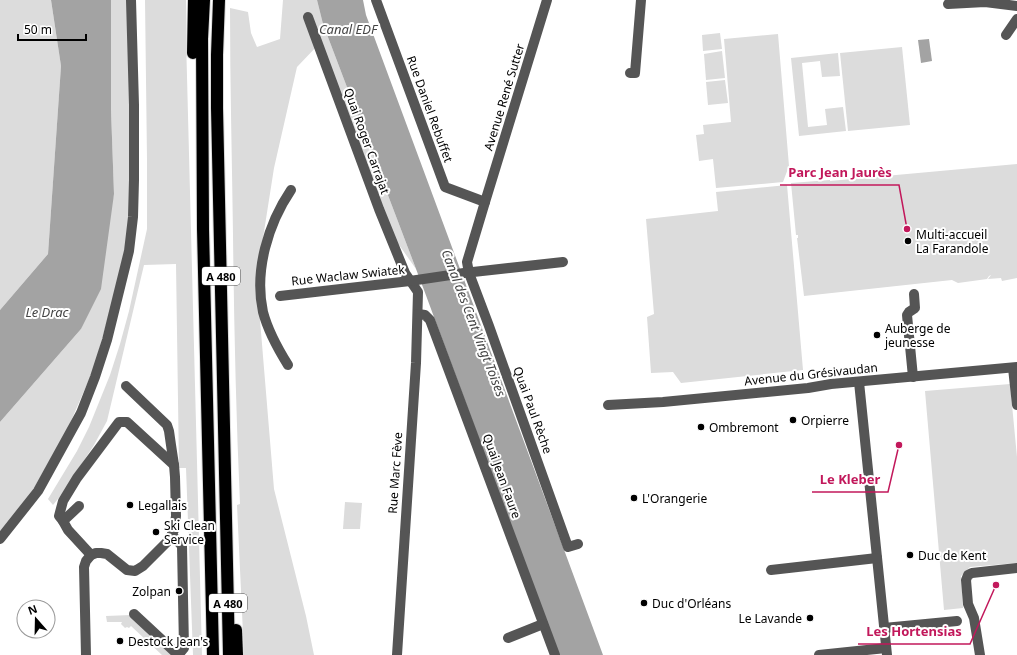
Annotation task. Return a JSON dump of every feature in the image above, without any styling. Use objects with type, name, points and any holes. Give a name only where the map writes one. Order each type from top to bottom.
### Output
[{"type":"highway","points":[[194,0],[196,212],[203,229]]},
{"type":"highway","name":"A 480","points":[[204,0],[202,39],[203,229],[213,655]]},
{"type":"highway","name":"A 480","points":[[219,0],[217,116],[229,655]]},
{"type":"highway","points":[[227,552],[233,566],[237,655]]},
{"type":"highway","points":[[208,655],[212,635]]},
{"type":"street","points":[[0,539],[38,491],[81,413],[98,370],[113,318],[129,252],[133,217],[134,105],[131,0]]},
{"type":"street","name":"Rue Daniel Rebuffet","points":[[376,0],[445,187],[485,202]]},
{"type":"street","name":"Avenue René Sutter","points":[[466,273],[467,262],[547,0]]},
{"type":"street","points":[[630,73],[635,73],[641,0]]},
{"type":"street","points":[[948,4],[985,2],[1017,6]]},
{"type":"street","name":"Quai Roger Carrajat","points":[[308,16],[378,209],[418,292]]},
{"type":"street","points":[[1006,34],[1017,19]]},
{"type":"street","points":[[288,365],[271,334],[266,320],[261,297],[261,280],[264,253],[270,232],[277,214],[291,190]]},
{"type":"street","name":"Rue Waclaw Swiatek","points":[[280,296],[411,278],[563,262]]},
{"type":"street","name":"Quai Paul Rèche","points":[[466,273],[492,334],[568,547],[578,544]]},
{"type":"street","name":"Rue Marc Fève","points":[[397,655],[416,363],[418,292]]},
{"type":"street","points":[[913,377],[907,315],[915,308],[914,294]]},
{"type":"street","name":"Quai Jean Faure","points":[[418,314],[425,315],[430,320],[555,655]]},
{"type":"street","points":[[1015,368],[1017,405]]},
{"type":"street","name":"Avenue du Grésivaudan","points":[[608,405],[678,400],[808,388],[831,384],[1015,368]]},
{"type":"street","points":[[819,655],[886,652],[860,382]]},
{"type":"street","points":[[86,655],[84,567],[86,561],[96,553],[107,554],[127,570],[135,571],[143,566],[169,540],[174,530],[176,516],[174,465],[169,431],[167,426],[126,386]]},
{"type":"street","points":[[92,555],[68,530],[59,516],[62,501],[77,478],[119,422],[127,422],[174,465]]},
{"type":"street","points":[[63,521],[79,506]]},
{"type":"street","points":[[134,614],[176,653],[179,654],[184,648],[182,546],[172,535]]},
{"type":"street","points":[[771,570],[877,558]]},
{"type":"street","points":[[980,655],[974,618],[968,604],[966,580],[968,575],[972,573],[1017,568]]},
{"type":"street","points":[[884,628],[957,621]]},
{"type":"street","points":[[508,638],[543,624]]},
{"type":"shaded area","points":[[0,0],[51,0],[61,66],[48,254],[0,310]]},
{"type":"shaded area","points":[[111,0],[128,0],[131,194],[127,239],[116,288],[94,368],[67,430],[34,488],[0,531],[0,422],[81,329],[114,194],[111,110]]},
{"type":"shaded area","points":[[145,0],[186,0],[202,655],[193,655],[186,468],[179,468],[176,264],[144,265],[107,421],[94,445],[62,494],[53,505],[48,499],[77,451],[89,427],[110,375],[129,311],[147,229]]},
{"type":"shaded area","points":[[283,0],[317,0],[323,24],[416,269],[397,242],[318,45],[297,67],[274,168],[263,238],[260,320],[274,489],[306,616],[314,655],[244,655],[237,505],[240,504],[237,437],[230,8],[248,12],[251,33],[257,47],[280,39]]},
{"type":"shaded area","points":[[720,33],[722,49],[703,51],[702,35]]},
{"type":"shaded area","points":[[778,34],[789,166],[783,182],[716,188],[713,159],[699,161],[696,135],[704,134],[703,125],[731,122],[724,39]]},
{"type":"shaded area","points":[[902,47],[910,125],[848,131],[840,53]]},
{"type":"shaded area","points":[[722,51],[725,78],[706,80],[704,54]]},
{"type":"shaded area","points":[[838,53],[840,76],[822,77],[820,61],[802,63],[808,127],[827,125],[825,109],[843,107],[846,131],[799,136],[791,58]]},
{"type":"shaded area","points":[[725,80],[728,103],[708,105],[706,82]]},
{"type":"shaded area","points":[[1017,164],[1017,278],[1002,281],[1001,278],[988,279],[991,275],[987,279],[958,283],[952,280],[804,296],[791,183],[830,181]]},
{"type":"shaded area","points":[[787,185],[803,370],[681,383],[673,372],[651,373],[647,317],[654,314],[646,219],[718,211],[716,192]]},
{"type":"shaded area","points":[[1010,384],[1017,457],[1017,563],[970,567],[961,576],[963,608],[944,610],[925,391]]},
{"type":"shaded area","points":[[345,502],[362,503],[360,529],[343,529]]},
{"type":"shaded area","points":[[131,615],[173,655],[162,655],[131,626],[129,628],[125,628],[121,624],[122,622],[107,622],[106,616]]},
{"type":"water","name":"Le Drac","points":[[51,0],[111,0],[111,110],[114,194],[101,289],[81,329],[0,422],[0,310],[48,254],[61,66]]},
{"type":"water","name":"Canal EDF","points":[[317,0],[363,0],[366,15],[603,655],[559,655],[424,290],[323,24]]},
{"type":"water","points":[[929,39],[932,61],[921,63],[918,40]]},
{"type":"place","name":"Parc Jean Jaurès","points":[[907,229]]},
{"type":"place","name":"Multi-accueil La Farandole","points":[[908,241]]},
{"type":"place","name":"Auberge de jeunesse","points":[[877,335]]},
{"type":"place","name":"Orpierre","points":[[793,420]]},
{"type":"place","name":"Ombremont","points":[[701,427]]},
{"type":"place","name":"Le Kleber","points":[[899,445]]},
{"type":"place","name":"L'Orangerie","points":[[634,498]]},
{"type":"place","name":"Legallais","points":[[130,505]]},
{"type":"place","name":"Ski Clean Service","points":[[156,532]]},
{"type":"place","name":"Duc de Kent","points":[[910,555]]},
{"type":"place","name":"Les Hortensias","points":[[996,585]]},
{"type":"place","name":"Zolpan","points":[[179,591]]},
{"type":"place","name":"Duc d'Orléans","points":[[644,603]]},
{"type":"place","name":"Le Lavande","points":[[810,618]]},
{"type":"place","name":"Destock Jean's","points":[[120,641]]},
{"type":"water label","name":"Canal des Cent Vingt Toises","points":[[474,323]]}]
